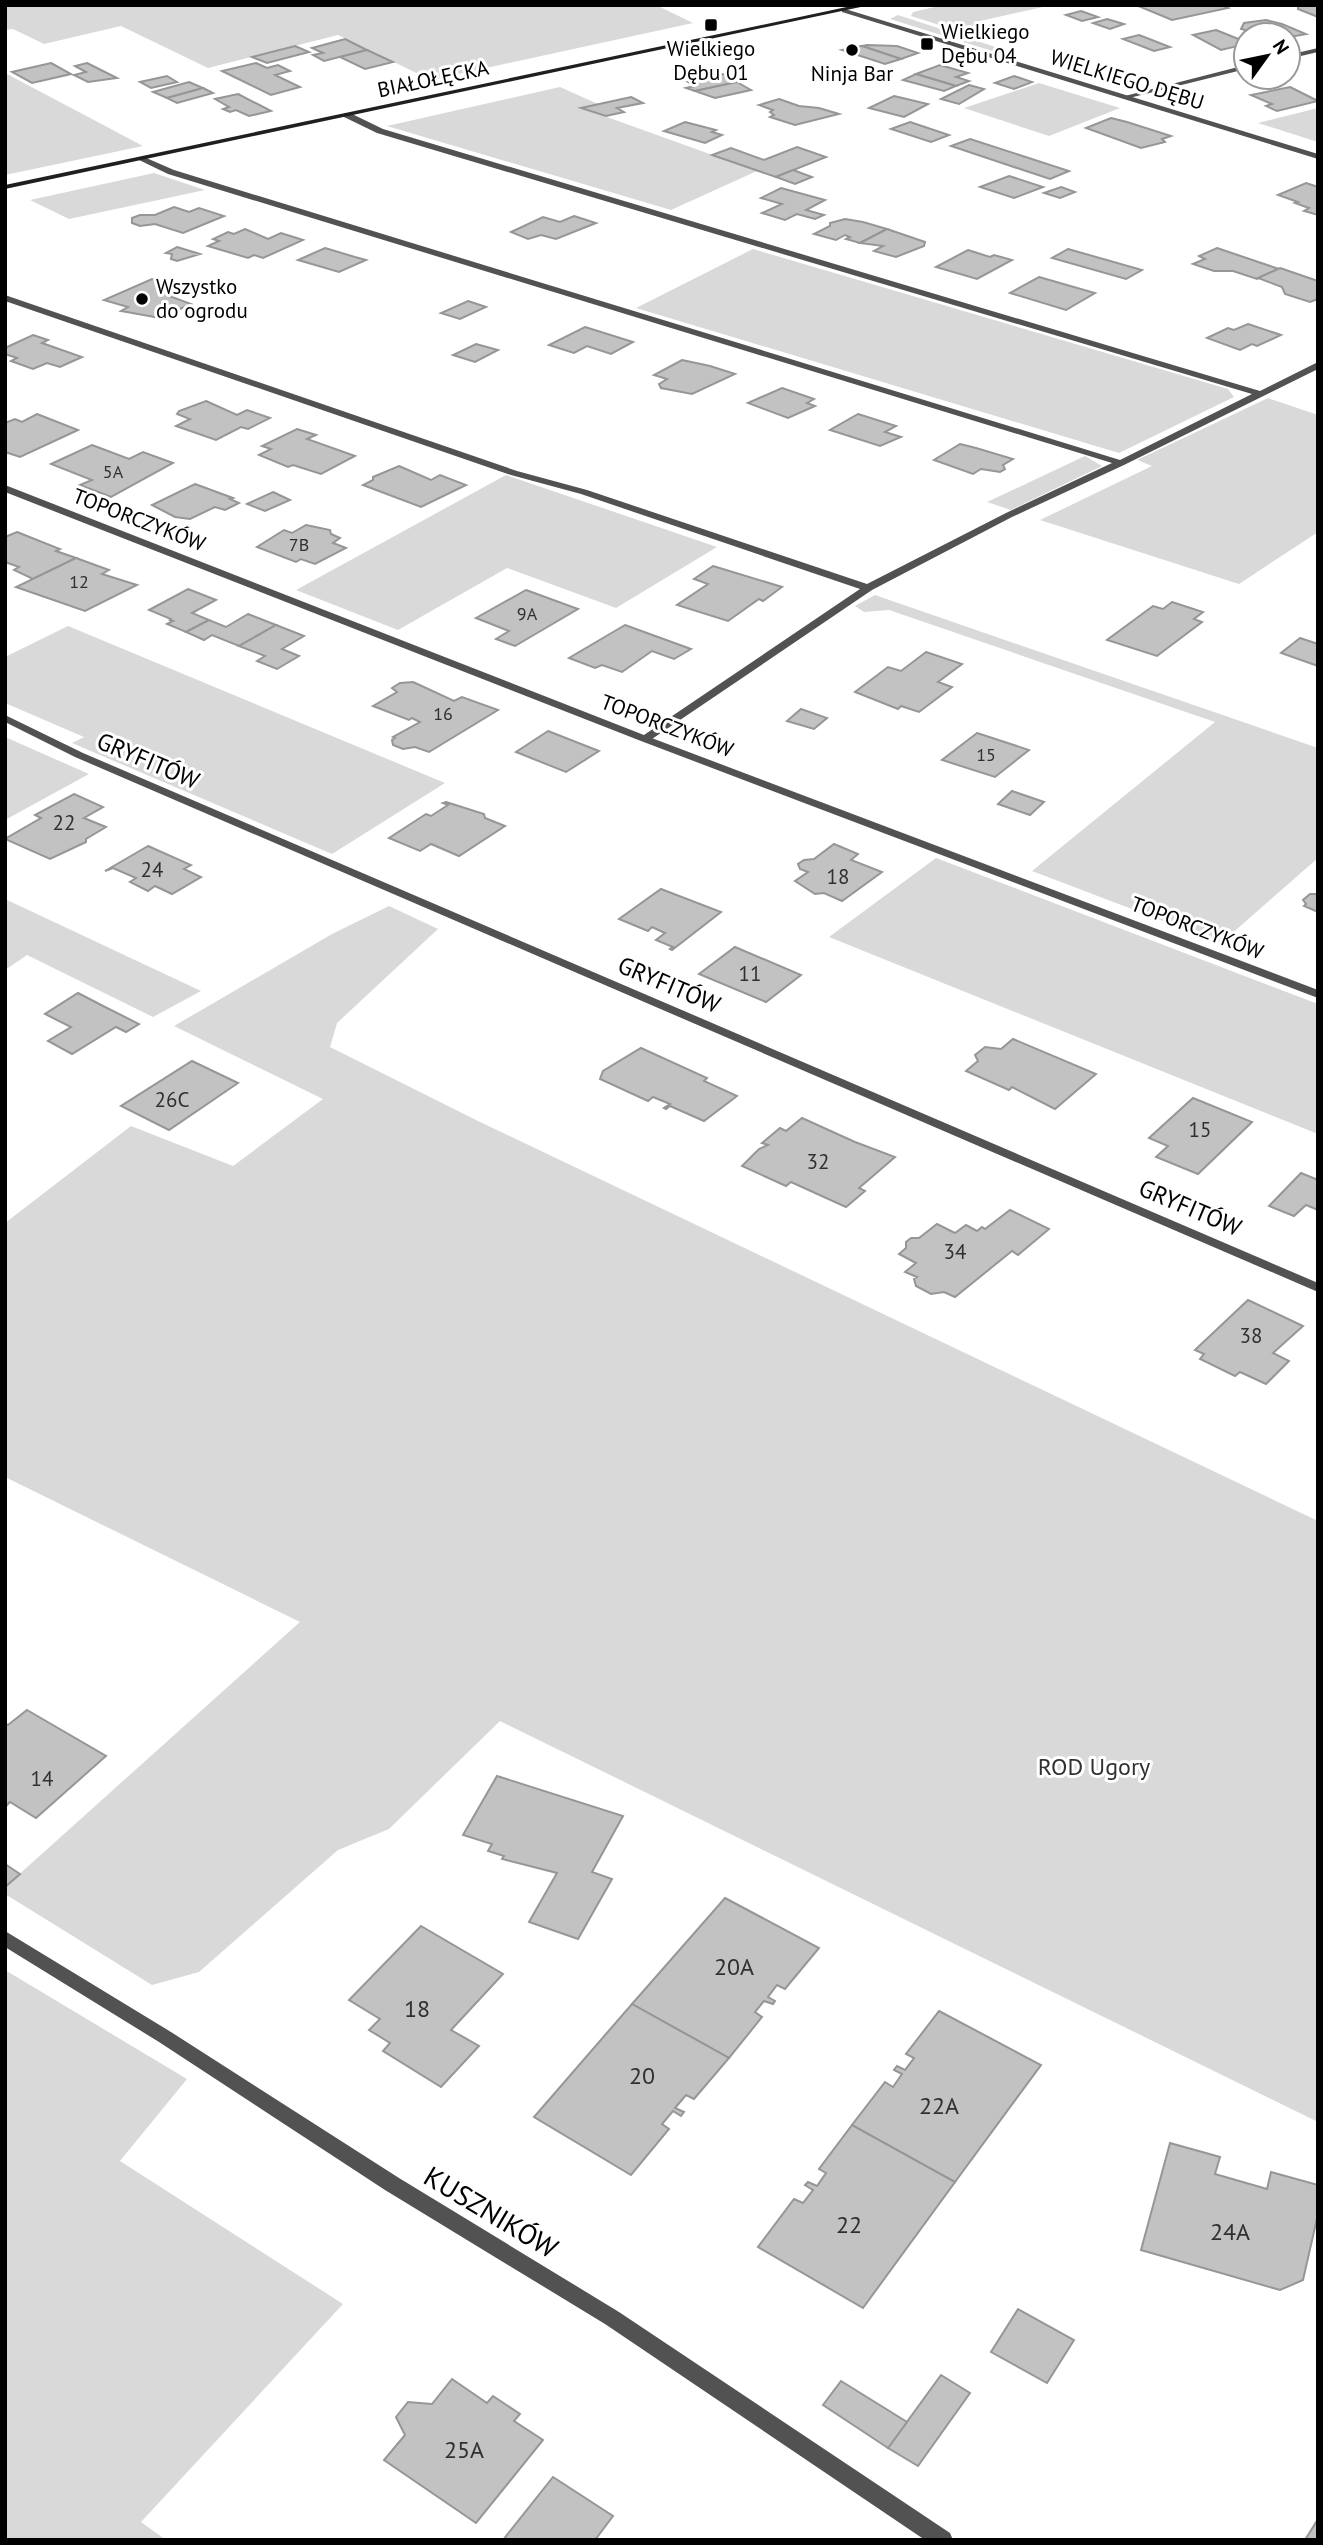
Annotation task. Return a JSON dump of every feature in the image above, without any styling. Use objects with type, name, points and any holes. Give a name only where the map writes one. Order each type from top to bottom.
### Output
[{"type":"street","name":"BIAŁOŁĘCKA","points":[[5,187],[867,5]]},
{"type":"street","name":"WIELKIEGO DĘBU","points":[[845,10],[1318,157]]},
{"type":"street","points":[[1125,97],[1232,71]]},
{"type":"street","points":[[346,115],[380,131],[1258,393]]},
{"type":"street","points":[[141,159],[171,172],[1121,463]]},
{"type":"street","points":[[5,298],[514,473],[583,492],[868,588]]},
{"type":"street","points":[[645,738],[868,588],[1009,515],[1121,463],[1318,365]]},
{"type":"street","name":"TOPORCZYKÓW","points":[[5,488],[645,738],[1318,994]]},
{"type":"street","name":"GRYFITÓW","points":[[5,718],[91,761],[1318,1288]]},
{"type":"street","name":"KUSZNIKÓW","points":[[5,1938],[166,2037],[392,2185],[612,2318],[943,2540]]},
{"type":"green space","points":[[5,5],[656,5],[693,23],[431,80],[338,35],[208,68],[121,26],[44,44],[13,29],[5,30]]},
{"type":"green space","points":[[943,5],[1052,5],[980,21],[977,37],[911,16],[913,12]]},
{"type":"green space","points":[[898,15],[1014,53],[1005,55],[890,19]]},
{"type":"green space","points":[[5,73],[143,146],[5,175]]},
{"type":"green space","points":[[1039,83],[1120,108],[1049,136],[964,108]]},
{"type":"green space","points":[[560,87],[598,104],[582,108],[757,171],[671,210],[387,126]]},
{"type":"green space","points":[[1318,108],[1318,142],[1258,123]]},
{"type":"green space","points":[[154,173],[205,190],[69,219],[30,200]]},
{"type":"green space","points":[[753,249],[1228,389],[1234,397],[1119,453],[636,308]]},
{"type":"green space","points":[[1268,398],[1318,415],[1318,532],[1239,584],[1040,520],[1152,466],[1137,460]]},
{"type":"green space","points":[[1085,456],[1102,466],[1011,510],[987,502]]},
{"type":"green space","points":[[506,475],[717,547],[616,608],[507,568],[398,630],[296,590]]},
{"type":"green space","points":[[875,595],[1318,748],[1318,858],[1221,943],[1032,871],[1215,722],[889,610],[864,612],[855,606]]},
{"type":"green space","points":[[68,626],[445,783],[332,854],[72,743],[84,737],[5,703],[5,657]]},
{"type":"green space","points":[[5,737],[89,774],[5,820]]},
{"type":"green space","points":[[936,858],[1318,1004],[1318,1134],[829,937]]},
{"type":"green space","points":[[5,899],[201,991],[153,1017],[27,955],[5,970]]},
{"type":"green space","name":"ROD Ugory","points":[[389,906],[438,929],[337,1023],[330,1047],[478,1121],[1318,1521],[1318,2122],[500,1721],[389,1829],[338,1850],[199,1972],[152,1985],[5,1894],[5,1887],[300,1622],[5,1477],[5,1223],[131,1126],[233,1166],[323,1099],[174,1026],[332,934]]},
{"type":"green space","points":[[5,1970],[187,2079],[120,2161],[343,2304],[141,2522],[166,2540],[5,2540]]},
{"type":"building","points":[[1136,5],[1221,5],[1228,8],[1172,20]]},
{"type":"building","points":[[1298,5],[1318,5],[1318,17],[1298,9]]},
{"type":"building","points":[[1081,11],[1098,17],[1082,21],[1066,15]]},
{"type":"building","points":[[1107,19],[1124,24],[1110,29],[1093,23]]},
{"type":"building","points":[[1216,30],[1232,36],[1232,47],[1221,50],[1193,35]]},
{"type":"building","points":[[1139,35],[1170,47],[1154,51],[1123,39]]},
{"type":"building","points":[[345,39],[367,50],[324,61],[313,55],[323,53],[312,48]]},
{"type":"building","points":[[295,46],[309,52],[267,63],[252,57]]},
{"type":"building","points":[[862,46],[897,46],[918,53],[901,59]]},
{"type":"building","points":[[862,46],[901,59],[885,64],[842,50]]},
{"type":"building","points":[[367,50],[393,62],[365,69],[340,57]]},
{"type":"building","points":[[51,63],[71,74],[32,83],[12,72]]},
{"type":"building","points":[[87,63],[117,78],[88,82],[74,75],[86,72],[75,66]]},
{"type":"building","points":[[256,63],[267,68],[278,65],[290,71],[275,75],[300,87],[271,95],[222,71]]},
{"type":"building","points":[[940,65],[968,73],[956,77],[969,81],[956,86],[916,74]]},
{"type":"building","points":[[723,74],[737,82],[695,91],[686,88],[695,86],[688,82]]},
{"type":"building","points":[[916,74],[956,86],[944,91],[903,80]]},
{"type":"building","points":[[167,76],[177,82],[151,88],[140,82]]},
{"type":"building","points":[[1014,76],[1032,82],[1014,89],[995,83]]},
{"type":"building","points":[[189,82],[203,88],[167,98],[153,92]]},
{"type":"building","points":[[737,82],[751,90],[715,98],[695,91]]},
{"type":"building","points":[[969,85],[984,89],[959,104],[941,99]]},
{"type":"building","points":[[203,88],[213,93],[177,103],[167,98]]},
{"type":"building","points":[[1270,91],[1298,91],[1318,101],[1277,111],[1266,106],[1272,104],[1251,95]]},
{"type":"building","points":[[238,94],[271,111],[249,116],[236,110],[230,112],[223,109],[229,107],[215,99]]},
{"type":"building","points":[[894,96],[928,104],[904,117],[869,108]]},
{"type":"building","points":[[631,97],[643,103],[617,108],[624,112],[606,116],[581,108]]},
{"type":"building","points":[[779,99],[839,114],[795,125],[770,117],[774,115],[770,112],[773,110],[759,105]]},
{"type":"building","points":[[1111,118],[1171,136],[1162,139],[1165,142],[1141,148],[1086,128]]},
{"type":"building","points":[[685,122],[716,130],[712,132],[722,135],[705,143],[664,131]]},
{"type":"building","points":[[910,122],[949,135],[931,142],[891,129]]},
{"type":"building","points":[[970,139],[1069,171],[1050,179],[951,146]]},
{"type":"building","points":[[797,147],[826,157],[776,177],[712,155],[731,148],[764,160]]},
{"type":"building","points":[[793,170],[812,177],[795,184],[776,177]]},
{"type":"building","points":[[1009,176],[1043,187],[1014,198],[980,187]]},
{"type":"building","points":[[1306,183],[1318,187],[1318,215],[1304,211],[1309,208],[1295,203],[1298,202],[1278,195]]},
{"type":"building","points":[[1061,187],[1075,192],[1060,198],[1044,193]]},
{"type":"building","points":[[781,188],[825,200],[806,210],[824,215],[815,219],[797,214],[785,220],[762,213],[782,204],[761,198]]},
{"type":"building","points":[[174,207],[189,212],[199,208],[224,216],[183,233],[155,224],[140,226],[132,223],[132,218],[155,215]]},
{"type":"building","points":[[574,216],[596,223],[556,239],[541,235],[528,239],[511,232],[543,217],[560,222]]},
{"type":"building","points":[[845,219],[887,229],[860,243],[846,239],[850,237],[845,235],[836,240],[814,234],[830,226],[830,223]]},
{"type":"building","points":[[245,229],[268,239],[281,233],[303,240],[263,258],[254,255],[248,258],[208,246],[219,241],[213,239],[228,232],[234,234]]},
{"type":"building","points":[[887,229],[925,242],[924,246],[896,257],[874,251],[883,246],[860,243]]},
{"type":"building","points":[[177,247],[200,254],[177,261],[171,259],[172,254],[166,253]]},
{"type":"building","points":[[325,248],[366,260],[339,272],[298,260]]},
{"type":"building","points":[[1217,248],[1279,269],[1257,279],[1233,271],[1214,271],[1193,264],[1205,259],[1199,256]]},
{"type":"building","points":[[1068,249],[1142,270],[1126,279],[1052,258]]},
{"type":"building","points":[[968,250],[1012,260],[977,279],[936,267]]},
{"type":"building","points":[[1280,268],[1318,281],[1318,299],[1310,302],[1285,294],[1282,287],[1258,278]]},
{"type":"building","points":[[1039,277],[1095,293],[1066,310],[1010,293]]},
{"type":"building","name":"Wszystko do ogrodu","points":[[152,279],[187,291],[172,297],[191,304],[160,318],[121,311],[128,307],[104,300]]},
{"type":"building","points":[[468,301],[486,307],[460,319],[441,313]]},
{"type":"building","points":[[1248,324],[1281,335],[1240,350],[1207,338],[1228,328],[1234,330]]},
{"type":"building","points":[[585,327],[633,342],[611,354],[587,346],[574,353],[549,345]]},
{"type":"building","points":[[33,335],[48,340],[42,343],[82,357],[60,367],[47,363],[33,369],[11,361],[17,358],[5,354],[5,348]]},
{"type":"building","points":[[476,344],[498,350],[475,362],[453,355]]},
{"type":"building","points":[[682,360],[735,374],[692,394],[661,388],[659,384],[667,379],[654,375]]},
{"type":"building","points":[[782,388],[814,399],[807,403],[815,406],[788,418],[748,403]]},
{"type":"building","points":[[206,401],[237,415],[247,410],[270,418],[248,429],[241,427],[216,440],[176,426],[190,419],[177,414],[179,411]]},
{"type":"building","points":[[37,414],[78,430],[20,457],[5,452],[5,423],[15,419],[22,422]]},
{"type":"building","points":[[858,414],[896,426],[885,432],[901,437],[880,446],[830,430]]},
{"type":"building","points":[[297,429],[316,435],[307,439],[355,456],[321,474],[293,465],[288,467],[259,455],[271,449],[262,446]]},
{"type":"building","points":[[960,444],[1013,459],[1003,465],[1005,469],[1000,472],[981,469],[973,474],[934,460]]},
{"type":"building","points":[[92,445],[129,459],[143,452],[173,463],[111,497],[80,485],[92,480],[51,464]]},
{"type":"building","points":[[399,466],[431,480],[440,475],[466,485],[421,507],[363,485],[373,480],[373,477]]},
{"type":"building","points":[[195,484],[233,498],[230,499],[239,503],[225,510],[215,507],[190,519],[175,517],[152,505]]},
{"type":"building","points":[[273,492],[290,500],[265,511],[247,504]]},
{"type":"building","points":[[306,525],[330,530],[331,534],[340,538],[333,543],[346,548],[315,564],[301,559],[296,562],[257,547],[284,530],[292,533]]},
{"type":"building","points":[[17,532],[76,558],[33,579],[14,570],[19,567],[5,562],[5,537]]},
{"type":"building","points":[[76,558],[109,570],[102,574],[137,585],[85,611],[16,587]]},
{"type":"building","points":[[713,566],[782,587],[728,621],[677,605],[708,584],[694,579]]},
{"type":"building","points":[[188,589],[216,600],[192,613],[209,620],[186,632],[167,624],[173,621],[171,619],[149,610]]},
{"type":"building","points":[[526,590],[578,609],[515,646],[496,639],[509,631],[476,618]]},
{"type":"building","points":[[1172,602],[1203,612],[1194,619],[1202,622],[1157,656],[1107,640],[1153,606],[1163,609]]},
{"type":"building","points":[[248,614],[276,625],[239,646],[212,635],[204,640],[186,632],[209,620],[226,627]]},
{"type":"building","points":[[276,625],[304,636],[282,649],[299,656],[277,669],[257,661],[265,656],[239,646]]},
{"type":"building","points":[[625,625],[691,649],[674,659],[652,651],[622,672],[602,665],[595,668],[569,658]]},
{"type":"building","points":[[1300,638],[1318,644],[1318,666],[1281,653]]},
{"type":"building","points":[[926,652],[962,664],[938,682],[952,687],[919,712],[901,706],[898,709],[855,692],[888,667],[901,671]]},
{"type":"building","points":[[413,682],[454,701],[462,697],[498,710],[429,752],[415,747],[403,749],[393,745],[393,737],[420,722],[373,706],[397,692],[392,688],[400,683]]},
{"type":"building","points":[[801,709],[827,718],[814,729],[787,721]]},
{"type":"building","points":[[548,731],[599,751],[566,772],[516,752]]},
{"type":"building","points":[[977,733],[1029,750],[995,777],[942,760]]},
{"type":"building","points":[[1012,791],[1044,802],[1030,815],[998,804]]},
{"type":"building","points":[[74,794],[103,807],[84,818],[106,827],[86,839],[86,842],[50,859],[5,839],[41,818],[35,815]]},
{"type":"building","points":[[443,803],[484,814],[485,818],[505,826],[459,856],[431,844],[420,851],[389,838],[426,814],[431,816],[448,805]]},
{"type":"building","points":[[834,844],[858,854],[851,860],[882,872],[842,901],[824,893],[815,894],[795,881],[808,872],[800,869],[798,864],[814,859]]},
{"type":"building","points":[[148,846],[191,865],[184,869],[201,877],[172,894],[155,886],[148,891],[130,882],[136,878],[113,868],[105,871]]},
{"type":"building","points":[[661,889],[721,912],[672,950],[670,949],[673,947],[656,940],[665,933],[652,927],[648,931],[619,919]]},
{"type":"building","points":[[1310,894],[1318,894],[1318,912],[1304,906],[1306,904],[1303,900]]},
{"type":"building","points":[[735,947],[801,975],[766,1002],[699,974]]},
{"type":"building","points":[[78,993],[139,1024],[126,1032],[116,1027],[72,1054],[48,1041],[71,1027],[45,1014]]},
{"type":"building","points":[[1013,1039],[1096,1074],[1055,1109],[1012,1087],[1009,1090],[966,1071],[978,1061],[975,1055],[985,1047],[1001,1049]]},
{"type":"building","points":[[641,1048],[707,1078],[704,1081],[737,1096],[704,1121],[670,1106],[666,1109],[664,1108],[670,1104],[653,1097],[648,1101],[600,1079],[603,1071]]},
{"type":"building","points":[[192,1061],[238,1083],[169,1130],[121,1106]]},
{"type":"building","points":[[1193,1098],[1252,1122],[1198,1174],[1156,1157],[1168,1146],[1149,1138]]},
{"type":"building","points":[[802,1118],[895,1157],[859,1188],[865,1191],[846,1207],[791,1182],[786,1186],[742,1166],[759,1149],[768,1145],[762,1143],[780,1128],[786,1131]]},
{"type":"building","points":[[1301,1173],[1318,1180],[1318,1210],[1306,1205],[1294,1216],[1269,1206]]},
{"type":"building","points":[[1010,1210],[1049,1229],[1018,1255],[1012,1251],[955,1297],[944,1292],[931,1294],[916,1286],[914,1279],[917,1277],[905,1272],[916,1263],[899,1254],[911,1238],[919,1238],[937,1224],[955,1233],[966,1225],[977,1231],[982,1227],[985,1229]]},
{"type":"building","points":[[1248,1300],[1303,1326],[1273,1353],[1289,1361],[1266,1384],[1240,1372],[1235,1376],[1200,1359],[1204,1354],[1195,1350]]},
{"type":"building","points":[[27,1710],[106,1756],[36,1818],[10,1802],[5,1807],[5,1724],[8,1725]]},
{"type":"building","points":[[497,1776],[623,1816],[592,1872],[612,1879],[578,1939],[529,1922],[557,1873],[502,1859],[504,1856],[488,1851],[492,1844],[463,1835]]},
{"type":"building","points":[[5,1864],[20,1874],[5,1887]]},
{"type":"building","points":[[725,1898],[819,1948],[785,1989],[777,1985],[768,1997],[775,2001],[773,2004],[764,2001],[755,2012],[762,2017],[729,2058],[632,2004]]},
{"type":"building","points":[[421,1926],[503,1974],[451,2030],[479,2046],[441,2087],[383,2051],[390,2043],[369,2030],[380,2019],[349,2000]]},
{"type":"building","points":[[632,2004],[729,2058],[694,2099],[686,2095],[675,2108],[684,2112],[681,2116],[673,2111],[662,2124],[669,2129],[631,2175],[534,2117]]},
{"type":"building","points":[[939,2011],[1041,2065],[955,2182],[852,2125],[885,2082],[893,2087],[902,2074],[894,2070],[897,2066],[905,2070],[914,2058],[906,2054]]},
{"type":"building","points":[[852,2125],[955,2182],[863,2308],[758,2247],[794,2199],[803,2203],[813,2190],[805,2185],[808,2182],[817,2186],[826,2173],[819,2169]]},
{"type":"building","points":[[1170,2143],[1220,2157],[1215,2174],[1267,2189],[1271,2172],[1318,2185],[1318,2214],[1303,2280],[1280,2290],[1141,2250]]},
{"type":"building","points":[[1018,2309],[1074,2340],[1047,2383],[991,2352]]},
{"type":"building","points":[[941,2375],[970,2393],[918,2466],[888,2448]]},
{"type":"building","points":[[452,2379],[487,2403],[493,2396],[520,2414],[514,2421],[543,2440],[476,2523],[384,2460],[405,2435],[396,2417],[408,2402],[432,2404]]},
{"type":"building","points":[[841,2381],[907,2422],[888,2448],[823,2405]]},
{"type":"building","points":[[553,2477],[613,2516],[595,2540],[503,2540]]},
{"type":"building","points":[[1318,2519],[1318,2540],[1305,2540]]},
{"type":"place","name":"Wielkiego Dębu 01","points":[[711,25]]},
{"type":"place","name":"Wielkiego Dębu 04","points":[[927,44]]},
{"type":"place","name":"Ninja Bar","points":[[852,50]]},
{"type":"place","name":"Wszystko do ogrodu","points":[[142,299]]}]
